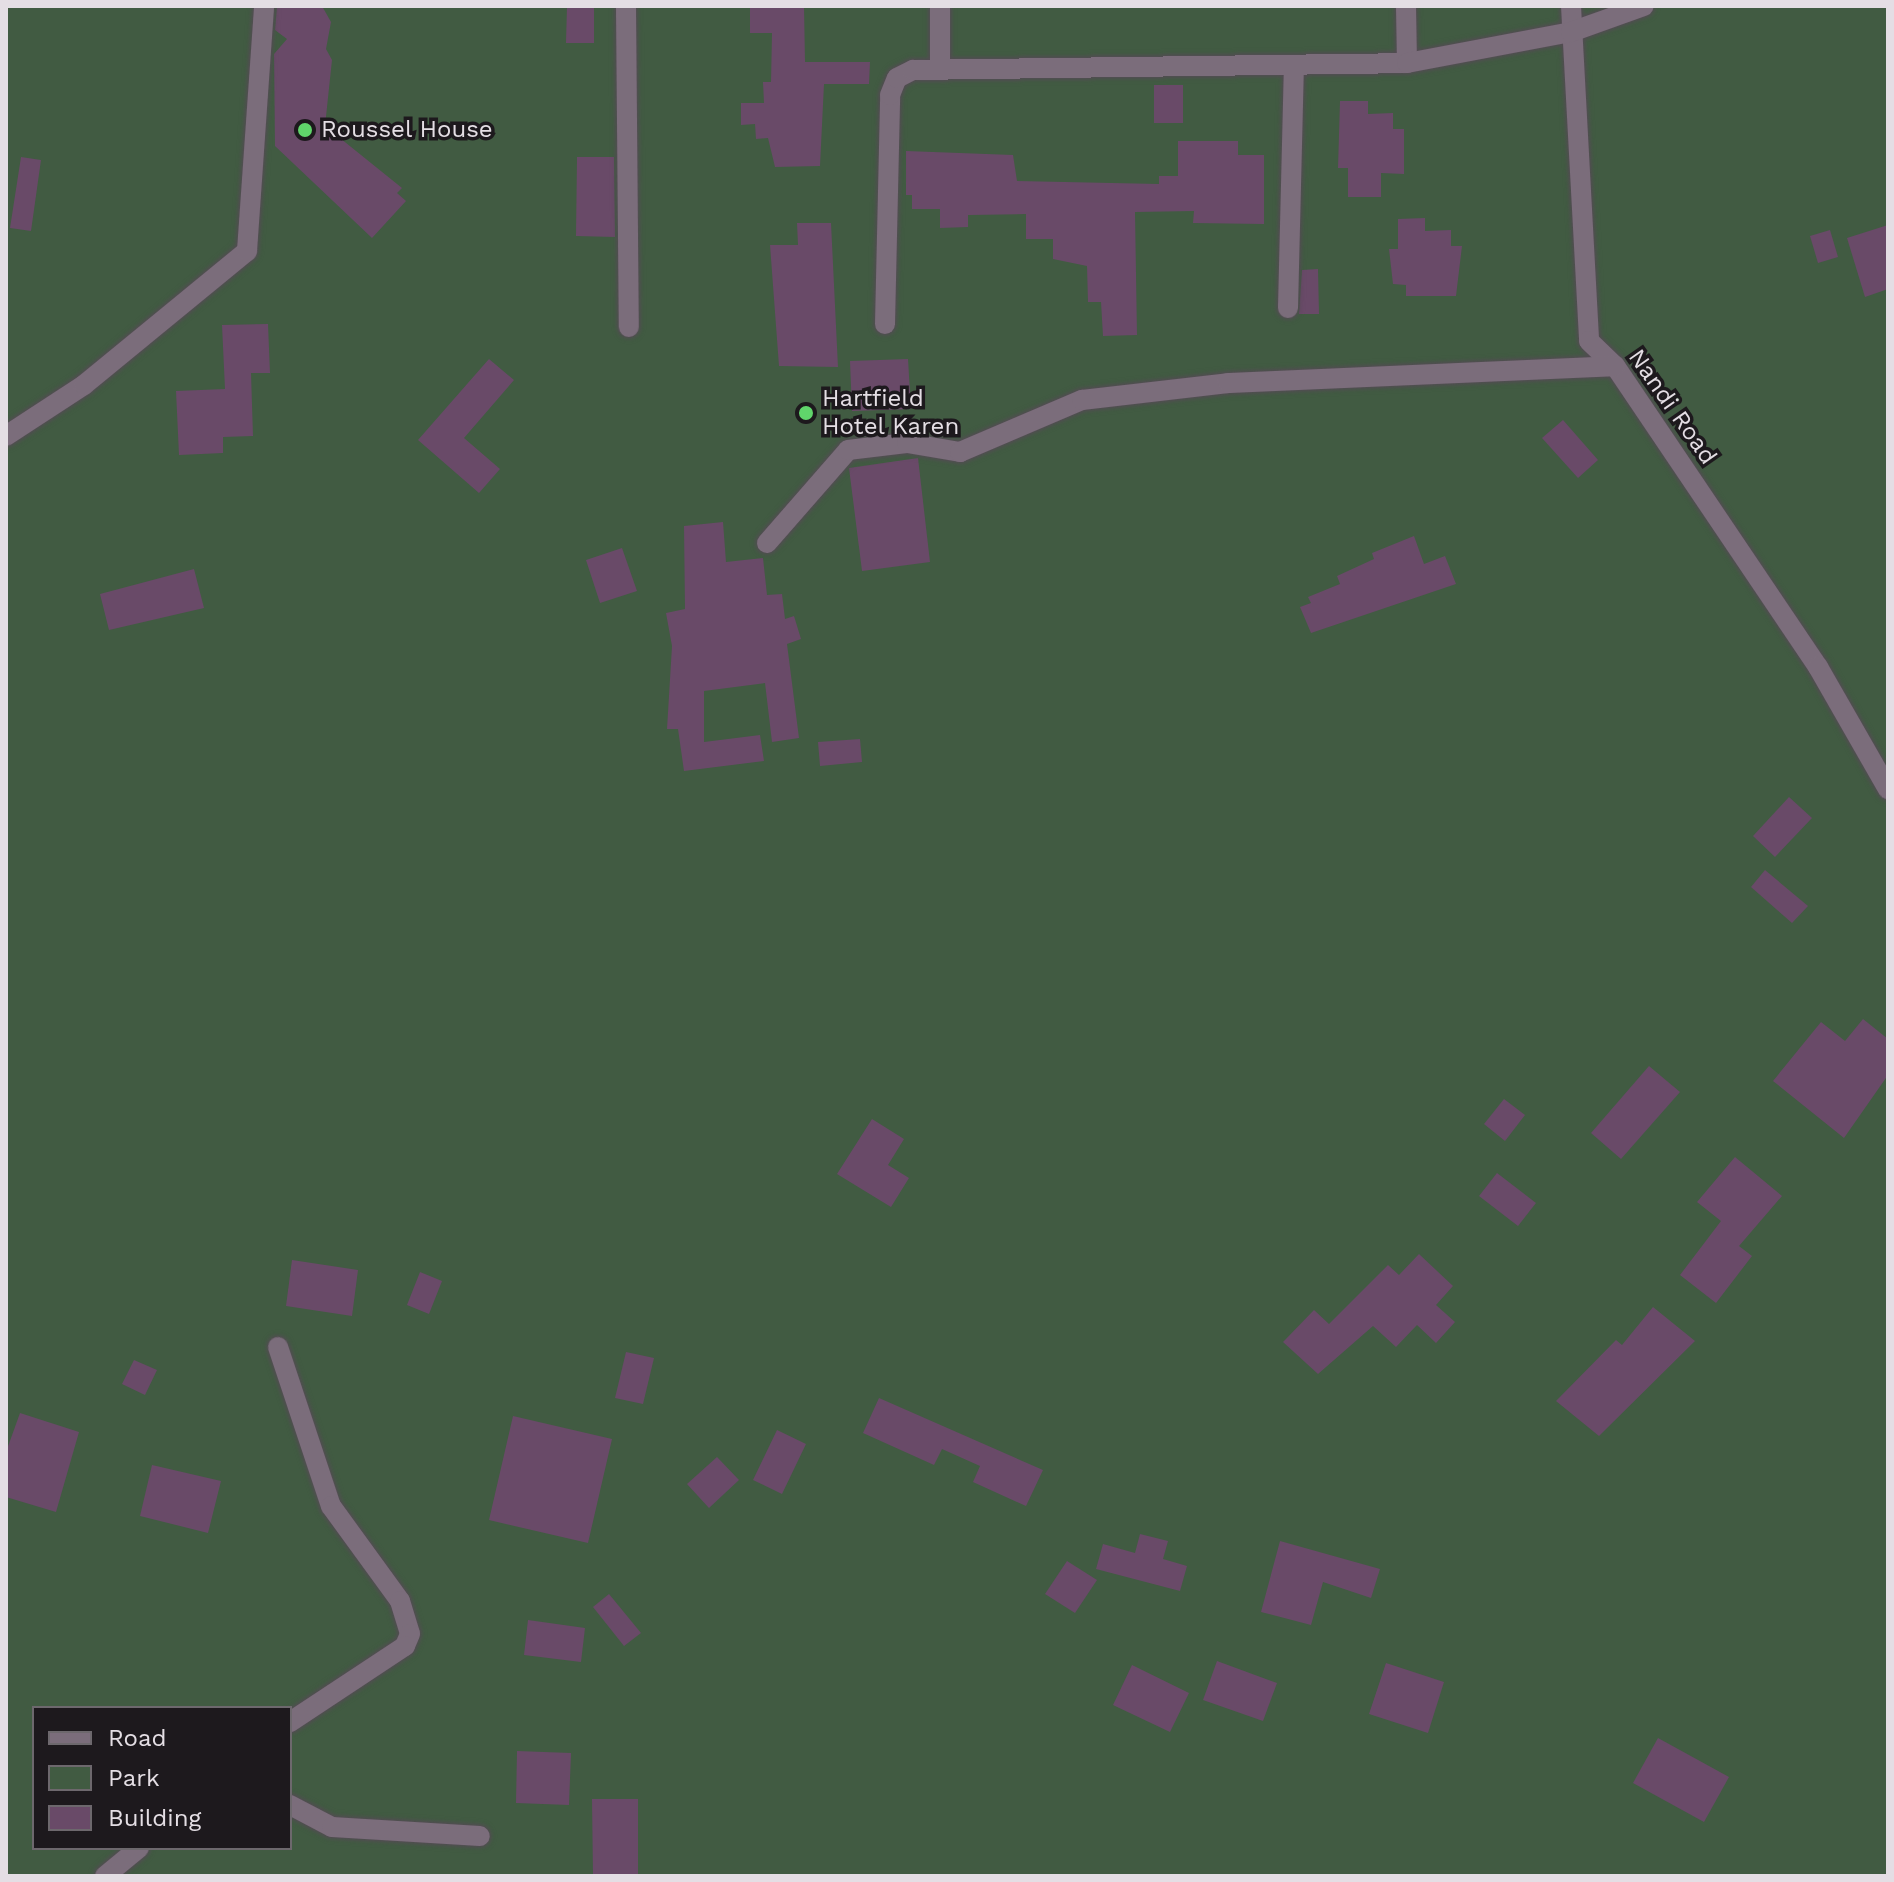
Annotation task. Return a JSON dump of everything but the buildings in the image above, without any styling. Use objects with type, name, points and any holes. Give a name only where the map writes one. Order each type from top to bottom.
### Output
[{"type":"street","points":[[6,436],[84,385],[247,251],[264,6]]},
{"type":"street","points":[[626,6],[629,327]]},
{"type":"street","points":[[940,6],[940,69]]},
{"type":"street","points":[[1406,6],[1407,63]]},
{"type":"street","name":"Nandi Road","points":[[1571,6],[1589,341],[1615,366],[1818,667],[1887,782]]},
{"type":"street","points":[[885,324],[890,95],[897,78],[940,69],[1407,63],[1571,32],[1644,6]]},
{"type":"street","points":[[1288,308],[1294,66]]},
{"type":"street","points":[[767,543],[848,450],[907,443],[960,452],[1082,400],[1228,383],[1615,366]]},
{"type":"street","points":[[278,1347],[331,1506],[400,1601],[410,1634],[405,1646],[292,1721]]},
{"type":"street","points":[[292,1806],[332,1827],[480,1836]]},
{"type":"street","points":[[105,1876],[137,1850]]},
{"type":"green space","points":[[6,6],[1888,6],[1888,1876],[6,1876]]},
{"type":"place","name":"Roussel House","points":[[305,130]]},
{"type":"place","name":"Hartfield Hotel Karen","points":[[806,413]]}]
